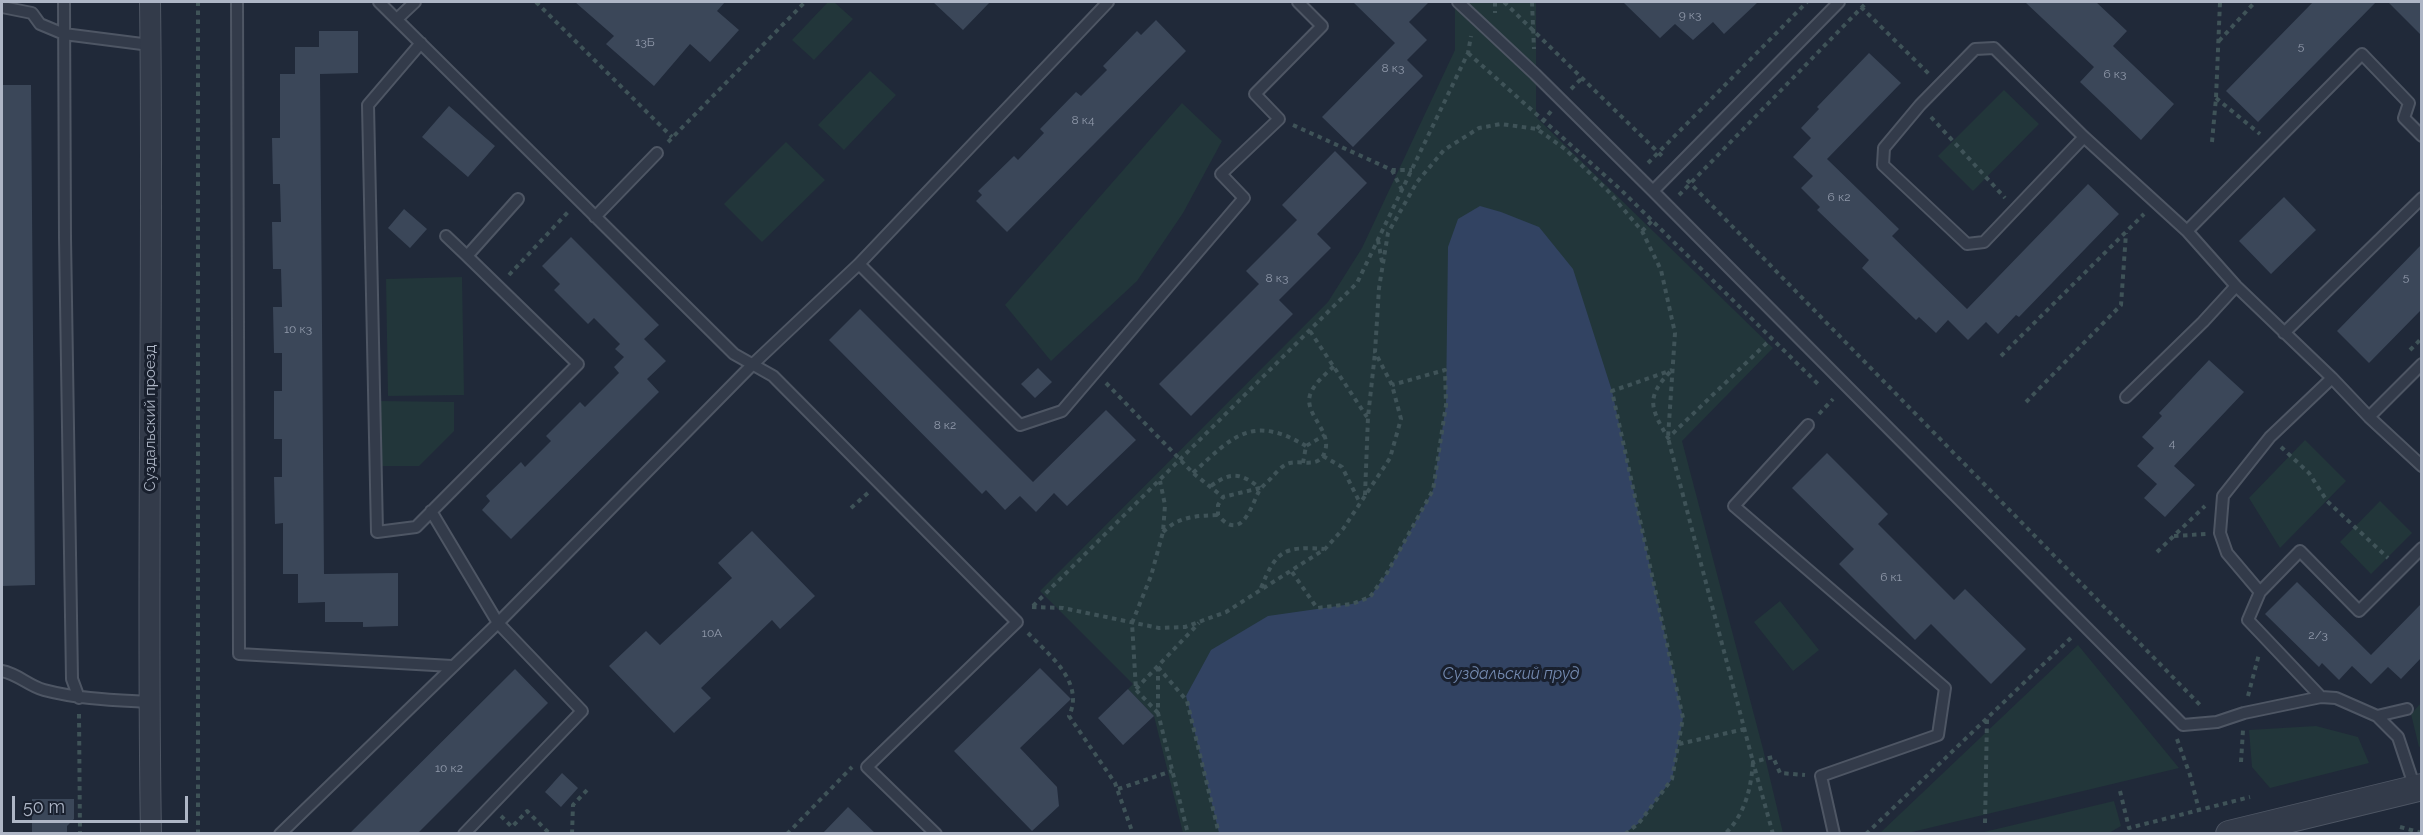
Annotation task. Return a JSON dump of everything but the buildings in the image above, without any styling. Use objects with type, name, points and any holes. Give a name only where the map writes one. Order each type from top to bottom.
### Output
[{"type":"street","name":"Суздальский проезд","points":[[150,2],[148,702],[154,833]]},
{"type":"street","points":[[2229,834],[2418,788]]},
{"type":"lane","points":[[64,2],[65,262],[72,679],[79,698]]},
{"type":"lane","points":[[237,2],[239,654],[452,666]]},
{"type":"lane","points":[[379,2],[734,354],[773,376],[1017,622],[867,767],[936,834]]},
{"type":"lane","points":[[397,19],[415,2]]},
{"type":"lane","points":[[280,834],[498,623],[753,364],[859,264],[1108,2]]},
{"type":"lane","points":[[859,264],[1020,426],[1062,411],[1244,198],[1221,174],[1279,119],[1254,94],[1322,26],[1298,2]]},
{"type":"lane","points":[[1458,2],[1535,74],[1653,191],[2183,725],[2217,722],[2244,713],[2321,697],[2336,699],[2377,716],[2398,737],[2418,788]]},
{"type":"lane","points":[[1653,191],[1839,2]]},
{"type":"lane","points":[[2,7],[32,13],[40,24],[64,34],[150,45]]},
{"type":"lane","points":[[421,43],[368,105],[377,532],[416,527],[578,364],[446,236]]},
{"type":"lane","points":[[2084,137],[1984,242],[1966,244],[1883,165],[1884,148],[1920,105],[1975,49],[1994,48],[2084,137],[2187,231],[2236,286],[2421,466]]},
{"type":"lane","points":[[2187,231],[2362,54],[2409,104],[2404,118],[2421,136]]},
{"type":"lane","points":[[595,217],[657,153]]},
{"type":"lane","points":[[2284,333],[2421,198]]},
{"type":"lane","points":[[467,256],[518,199]]},
{"type":"lane","points":[[2126,397],[2203,322],[2236,286]]},
{"type":"lane","points":[[2369,417],[2421,364]]},
{"type":"lane","points":[[2260,592],[2227,553],[2220,533],[2223,496],[2270,437],[2332,378]]},
{"type":"lane","points":[[1808,425],[1734,506],[1945,688],[1938,735],[1821,776],[1834,834]]},
{"type":"lane","points":[[431,512],[498,623],[582,711],[464,834]]},
{"type":"lane","points":[[2321,697],[2248,620],[2260,592],[2300,551],[2359,611],[2421,548]]},
{"type":"lane","points":[[2,671],[14,674],[41,690],[79,698],[148,702]]},
{"type":"lane","points":[[2377,716],[2408,709]]},
{"type":"path","points":[[198,2],[198,834]]},
{"type":"path","points":[[536,2],[672,137]]},
{"type":"path","points":[[657,153],[804,2]]},
{"type":"path","points":[[1504,2],[1690,183],[2217,722]]},
{"type":"path","points":[[1532,2],[1535,74]]},
{"type":"path","points":[[1614,198],[1807,2]]},
{"type":"path","points":[[1642,231],[1867,2]]},
{"type":"path","points":[[2212,142],[2220,2]]},
{"type":"path","points":[[2219,42],[2255,2]]},
{"type":"path","points":[[1017,622],[1357,283],[1468,53],[1474,17]]},
{"type":"path","points":[[1468,53],[1621,190],[1770,339]]},
{"type":"path","points":[[2216,98],[2272,144]]},
{"type":"path","points":[[1279,119],[1392,170],[1412,170]]},
{"type":"path","points":[[1365,496],[1368,417],[1379,288],[1388,233],[1421,176],[1444,150],[1479,128],[1501,124],[1537,129],[1565,148],[1614,198],[1642,231],[1661,270],[1675,333],[1668,438]]},
{"type":"path","points":[[1392,170],[1402,190]]},
{"type":"path","points":[[1406,182],[1421,176]]},
{"type":"path","points":[[498,286],[579,200]]},
{"type":"path","points":[[2001,356],[2156,203]]},
{"type":"path","points":[[2026,402],[2121,305],[2126,232]]},
{"type":"path","points":[[1378,239],[1383,265]]},
{"type":"path","points":[[1668,438],[1785,325]]},
{"type":"path","points":[[1310,331],[1368,417]]},
{"type":"path","points":[[1032,607],[1063,608],[1159,628],[1185,627],[1226,612],[1325,549],[1343,529],[1390,458],[1401,419],[1392,385],[1375,352]]},
{"type":"path","points":[[1260,489],[1223,497],[1218,505],[1218,514],[1222,520],[1231,524],[1248,518],[1260,489],[1279,469],[1287,464],[1312,463],[1323,456],[1326,449],[1325,435],[1312,410],[1310,397],[1316,384],[1334,366]]},
{"type":"path","points":[[1292,572],[1317,608],[1352,604],[1370,597],[1387,573],[1433,490],[1446,405],[1445,370],[1392,385]]},
{"type":"path","points":[[1625,834],[1639,823],[1672,779],[1683,718],[1612,391],[1672,370]]},
{"type":"path","points":[[1672,370],[1658,385],[1652,409],[1668,438],[1773,834]]},
{"type":"path","points":[[1095,372],[1193,473],[1223,497]]},
{"type":"path","points":[[1193,473],[1237,435],[1276,431],[1306,446]]},
{"type":"path","points":[[1303,463],[1306,446],[1325,435]]},
{"type":"path","points":[[2270,437],[2309,473],[2326,501],[2400,569]]},
{"type":"path","points":[[1323,456],[1342,467],[1360,503]]},
{"type":"path","points":[[1211,487],[1223,477],[1236,475],[1248,478],[1260,489]]},
{"type":"path","points":[[1158,714],[1136,690],[1132,623],[1151,576],[1163,532],[1165,505],[1160,480]]},
{"type":"path","points":[[2157,552],[2214,497],[2223,496]]},
{"type":"path","points":[[1163,532],[1178,520],[1218,514]]},
{"type":"path","points":[[2174,536],[2220,533]]},
{"type":"path","points":[[1261,588],[1272,563],[1284,551],[1305,547],[1325,549]]},
{"type":"path","points":[[1136,690],[1200,622]]},
{"type":"path","points":[[1866,834],[2077,633]]},
{"type":"path","points":[[1037,643],[1063,669],[1071,687],[1073,706],[1069,716],[1118,789],[1133,834]]},
{"type":"path","points":[[1158,666],[1187,701],[1220,834]]},
{"type":"path","points":[[1158,666],[1158,714],[1188,834]]},
{"type":"path","points":[[79,698],[80,834]]},
{"type":"path","points":[[1985,824],[1987,718]]},
{"type":"path","points":[[1679,744],[1745,729]]},
{"type":"path","points":[[2173,733],[2190,774],[2199,810]]},
{"type":"path","points":[[1753,762],[1773,757],[1780,773],[1821,776]]},
{"type":"path","points":[[1725,834],[1736,823],[1744,807],[1751,785],[1753,762]]},
{"type":"path","points":[[1118,789],[1172,771]]},
{"type":"path","points":[[572,834],[573,805],[587,790]]},
{"type":"path","points":[[2120,791],[2129,828],[2250,797]]},
{"type":"path","points":[[491,806],[512,827],[527,811],[549,834]]},
{"type":"path","points":[[2400,827],[2421,833]]},
{"type":"green space","points":[[828,2],[834,2],[853,19],[814,60],[792,40]]},
{"type":"green space","points":[[1455,2],[1536,2],[1536,117],[1773,348],[1682,441],[1783,833],[1183,833],[1154,716],[1128,689],[1133,684],[1040,591],[1328,302],[1362,248],[1455,50]]},
{"type":"green space","points":[[870,71],[896,95],[844,150],[818,125]]},
{"type":"green space","points":[[2004,90],[2039,124],[1973,191],[1938,156]]},
{"type":"green space","points":[[1182,103],[1222,141],[1183,213],[1137,281],[1051,361],[1005,305]]},
{"type":"green space","points":[[786,142],[825,180],[762,242],[724,204]]},
{"type":"green space","points":[[462,277],[464,395],[388,396],[386,279]]},
{"type":"green space","points":[[379,401],[454,402],[454,431],[419,466],[379,466]]},
{"type":"green space","points":[[2305,440],[2346,481],[2280,548],[2249,498]]},
{"type":"green space","points":[[2380,501],[2412,533],[2371,574],[2340,542]]},
{"type":"green space","points":[[1780,601],[1819,650],[1793,671],[1754,622]]},
{"type":"green space","points":[[2078,645],[2179,768],[1908,833],[1880,833]]},
{"type":"green space","points":[[2421,703],[2421,746],[2419,747],[2411,714]]},
{"type":"green space","points":[[2316,726],[2358,737],[2369,763],[2270,788],[2252,767],[2249,730]]},
{"type":"green space","points":[[2114,801],[2121,826],[2109,833],[1980,833]]},
{"type":"water","name":"Суздальский пруд","points":[[1480,206],[1539,227],[1573,269],[1612,391],[1683,718],[1672,779],[1639,823],[1625,833],[1219,833],[1186,696],[1211,650],[1268,616],[1352,604],[1370,597],[1387,573],[1433,490],[1446,405],[1448,247],[1458,219]]}]
